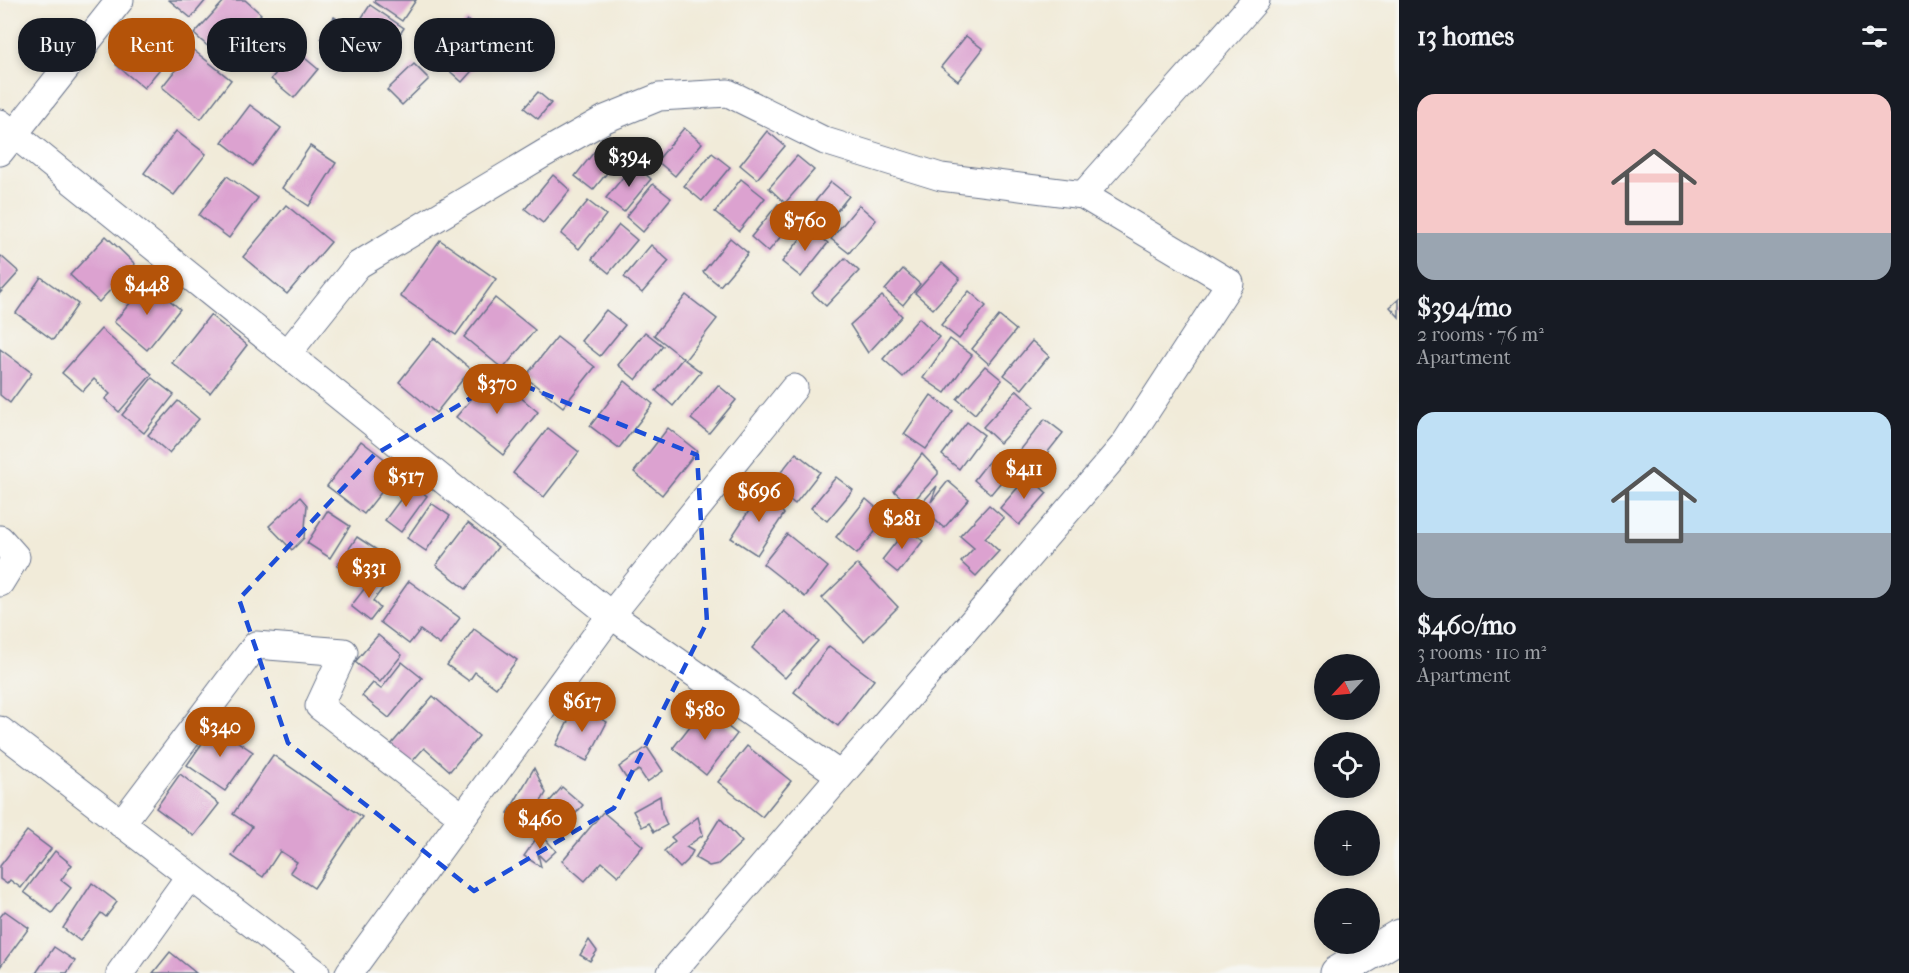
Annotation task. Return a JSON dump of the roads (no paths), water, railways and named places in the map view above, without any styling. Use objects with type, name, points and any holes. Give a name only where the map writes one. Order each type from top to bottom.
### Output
[{"type":"street","points":[[120,0],[5,136],[286,354],[611,615],[840,776]]},
{"type":"street","points":[[1083,195],[1256,0]]},
{"type":"street","points":[[286,354],[358,265],[553,148],[605,119],[659,97],[728,93],[825,141],[941,177],[1083,195],[1230,283],[1124,445],[670,973]]},
{"type":"street","points":[[349,973],[611,615],[794,388]]},
{"type":"street","points":[[0,539],[16,556],[0,583]]},
{"type":"street","points":[[121,824],[256,645],[344,652],[319,706],[463,817]]},
{"type":"street","points":[[0,730],[316,973]]},
{"type":"street","points":[[120,973],[189,877]]},
{"type":"street","points":[[1337,973],[1399,936]]}]
